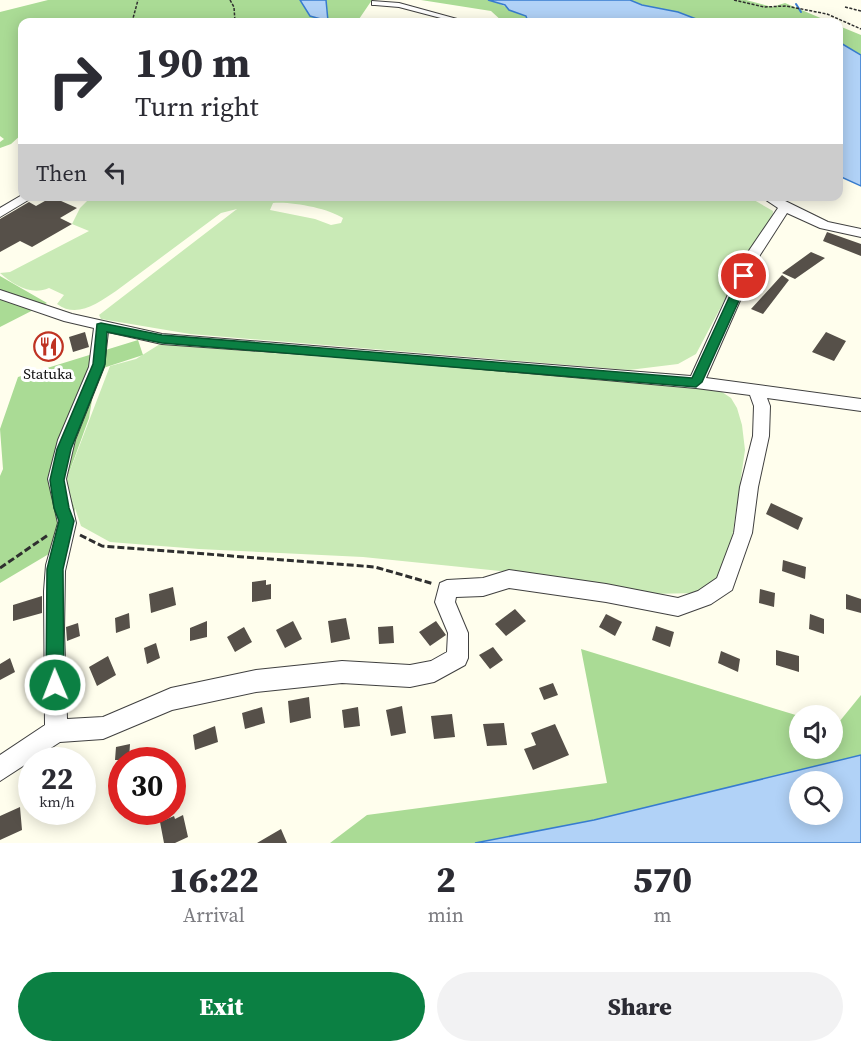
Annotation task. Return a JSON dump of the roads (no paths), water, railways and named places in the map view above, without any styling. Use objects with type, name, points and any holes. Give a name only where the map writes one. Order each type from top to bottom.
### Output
[{"type":"street","points":[[375,3],[399,5],[449,18]]},
{"type":"street","points":[[0,213],[20,201]]},
{"type":"street","points":[[775,201],[824,225],[861,233]]},
{"type":"street","points":[[696,382],[753,255],[785,207]]},
{"type":"street","points":[[0,294],[101,327],[162,339],[696,382],[861,405]]},
{"type":"street","points":[[56,731],[55,569],[67,521],[61,508],[57,480],[64,449],[99,364],[102,345],[101,327]]},
{"type":"street","points":[[0,769],[56,731],[103,728],[171,699],[256,681],[342,672],[410,676],[434,671],[457,658],[458,633],[445,602],[447,589],[483,587],[509,579],[606,593],[678,607],[704,598],[725,584],[743,533],[749,487],[760,436],[762,406],[756,389]]},
{"type":"water","points":[[300,0],[326,0],[328,18],[310,16]]},
{"type":"water","points":[[488,0],[630,0],[694,18],[527,18],[509,10],[505,5]]},
{"type":"water","points":[[843,44],[861,55],[861,186],[843,178]]},
{"type":"water","points":[[861,755],[861,843],[475,843],[594,820],[789,773],[789,825],[843,825],[843,771],[795,771]]},
{"type":"waterway","points":[[796,4],[801,12]]},
{"type":"place","name":"Statuka","points":[[48,346]]}]
